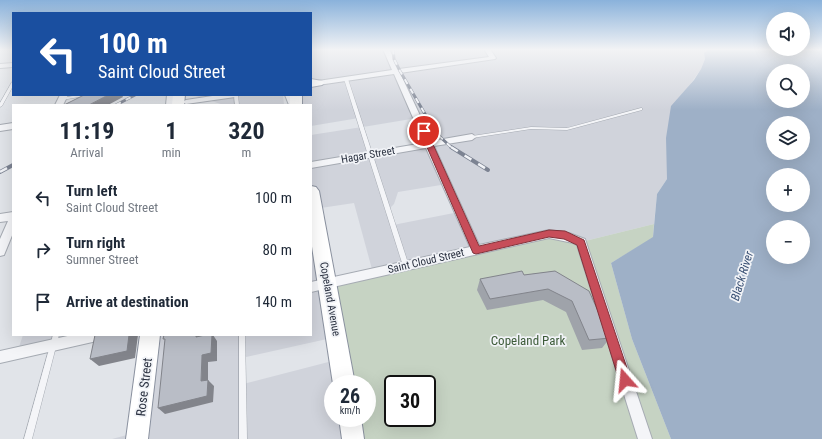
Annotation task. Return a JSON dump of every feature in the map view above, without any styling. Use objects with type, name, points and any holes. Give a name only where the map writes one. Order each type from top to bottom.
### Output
[{"type":"highway","name":"Copeland Avenue","points":[[312,203],[319,285],[342,375]]},
{"type":"highway","name":"Rose Street","points":[[137,439],[150,336]]},
{"type":"highway","points":[[351,427],[353,439]]},
{"type":"street","points":[[313,84],[414,69]]},
{"type":"street","points":[[397,72],[476,250]]},
{"type":"street","points":[[183,100],[225,96]]},
{"type":"street","points":[[0,128],[12,126]]},
{"type":"street","name":"Hagar Street","points":[[312,165],[472,137]]},
{"type":"street","points":[[0,218],[12,216]]},
{"type":"street","points":[[0,252],[12,222]]},
{"type":"street","name":"Saint Cloud Street","points":[[319,285],[549,234],[565,235],[581,242],[644,439]]},
{"type":"street","points":[[0,357],[54,340],[88,336]]},
{"type":"lane","points":[[346,79],[406,266]]},
{"type":"lane","points":[[0,106],[12,85]]},
{"type":"lane","points":[[62,100],[80,96]]},
{"type":"lane","points":[[472,137],[531,128],[567,129],[641,109]]},
{"type":"lane","points":[[242,336],[243,439]]},
{"type":"lane","points":[[28,439],[54,340]]},
{"type":"shaded area","points":[[312,69],[701,69],[687,89],[667,160],[667,179],[657,194],[654,224],[581,242],[373,273],[354,203],[314,209],[312,197],[312,135],[362,127],[359,118],[312,126],[312,104],[296,104],[296,96],[312,96]],"holes":[[[417,118],[429,145],[370,155],[363,127]],[[447,184],[459,212],[393,225],[388,210],[394,204],[398,192]]]},
{"type":"shaded area","points":[[196,96],[283,96],[284,104],[221,104]]},
{"type":"shaded area","points":[[312,229],[336,337],[242,358],[243,384],[340,359],[336,375],[324,375],[324,427],[351,427],[353,439],[112,439],[138,432],[150,336],[312,336]]},
{"type":"shaded area","points":[[23,336],[93,336],[17,353]]},
{"type":"green space","name":"Copeland Park","points":[[654,224],[653,238],[611,263],[632,339],[671,439],[353,439],[351,427],[376,427],[376,375],[342,375],[327,283],[549,234],[581,242]]},
{"type":"water","name":"Black River","points":[[701,69],[766,69],[766,108],[810,108],[810,69],[822,69],[822,439],[671,439],[632,339],[611,263],[653,237],[657,194],[667,179],[666,138],[671,106],[694,80]]},
{"type":"building","points":[[82,96],[106,96],[91,104],[66,104]]},
{"type":"building","points":[[522,271],[524,275],[555,271],[589,291],[610,338],[589,340],[572,301],[548,289],[490,299],[480,279]]},
{"type":"building","points":[[95,336],[129,336],[127,351],[90,359]]},
{"type":"building","points":[[164,336],[212,336],[211,353],[202,355],[201,381],[208,380],[207,396],[158,408],[165,339],[163,339]]},
{"type":"railway","points":[[399,69],[436,133],[452,148]]},
{"type":"railway","points":[[118,104],[133,96]]},
{"type":"railway","points":[[451,147],[488,170]]},
{"type":"railway","points":[[0,172],[12,166]]},
{"type":"route","points":[[424,131],[476,250],[549,234],[565,235],[581,242],[625,380]]}]
